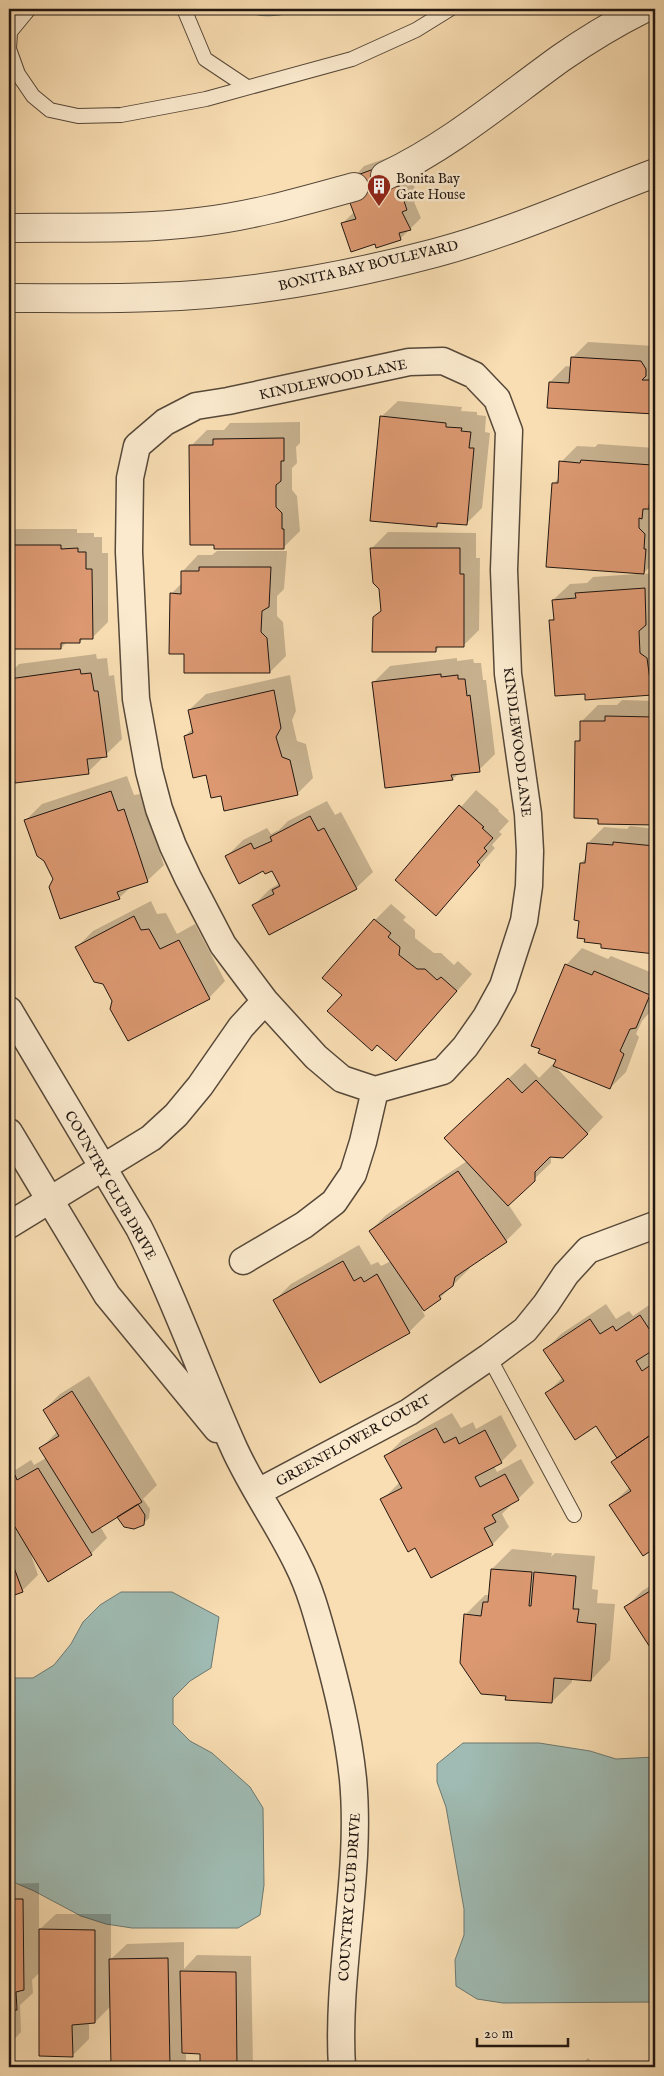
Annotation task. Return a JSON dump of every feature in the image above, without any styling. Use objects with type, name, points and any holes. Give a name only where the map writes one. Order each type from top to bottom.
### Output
[{"type":"street","points":[[385,176],[414,162],[471,124],[563,57],[619,21],[643,9]]},
{"type":"street","name":"BONITA BAY BOULEVARD","points":[[9,298],[156,297],[232,292],[308,281],[436,253],[506,230],[655,172]]},
{"type":"street","points":[[9,228],[161,225],[199,222],[276,208],[354,187]]},
{"type":"street","name":"KINDLEWOOD LANE","points":[[409,362],[443,362],[474,375],[497,399],[509,431],[504,580],[508,674],[528,814],[529,886],[524,921],[503,986],[486,1017],[465,1048],[443,1071],[375,1090],[342,1079],[316,1057],[266,1001],[223,945],[188,878],[159,809],[149,771],[136,699],[129,552],[130,478],[137,446],[165,422],[196,406],[228,401],[409,362]]},
{"type":"street","points":[[9,1225],[102,1166],[151,1138],[176,1115],[200,1086],[241,1027],[266,1001]]},
{"type":"street","name":"COUNTRY CLUB DRIVE","points":[[9,1010],[139,1228],[156,1261],[235,1450],[283,1535],[312,1598],[341,1700],[353,1778],[354,1856],[341,2005],[342,2067]]},
{"type":"street","points":[[242,1261],[304,1224],[334,1202],[353,1174],[363,1142],[375,1090]]},
{"type":"street","name":"COUNTRY CLUB DRIVE","points":[[9,1132],[107,1295],[235,1450]]},
{"type":"street","name":"GREENFLOWER COURT","points":[[258,1492],[409,1412],[489,1357],[524,1330],[546,1304],[566,1274],[588,1250],[655,1225]]},
{"type":"lane","points":[[29,9],[10,32],[9,48],[18,74],[33,96],[50,110],[78,116],[121,115],[206,99],[352,59],[416,30],[450,9]]},
{"type":"lane","points":[[184,9],[205,59],[247,87]]},
{"type":"lane","points":[[489,1357],[574,1515]]},
{"type":"water","points":[[244,9],[309,9],[267,16],[251,13]]},
{"type":"water","points":[[121,1592],[172,1592],[219,1617],[211,1668],[190,1681],[173,1698],[173,1724],[190,1741],[212,1753],[250,1787],[263,1808],[264,1885],[260,1915],[238,1928],[132,1928],[106,1924],[81,1916],[9,1880],[9,1678],[33,1678],[54,1665],[71,1644],[83,1622],[100,1605]]},
{"type":"water","points":[[463,1743],[539,1743],[590,1751],[616,1759],[655,1757],[655,2002],[503,2003],[477,1999],[456,1986],[455,1960],[464,1935],[464,1909],[446,1807],[437,1782],[437,1764]]},
{"type":"building","name":"Bonita Bay Gate House","points":[[382,166],[389,188],[399,186],[407,210],[402,212],[411,230],[399,233],[401,240],[376,248],[375,244],[351,252],[341,223],[356,219],[350,203],[358,200],[352,177]]},
{"type":"building","points":[[571,357],[641,361],[646,369],[646,376],[642,380],[655,380],[655,414],[547,408],[549,382],[569,383]]},
{"type":"building","points":[[380,416],[446,423],[446,427],[462,428],[461,431],[471,432],[469,448],[474,448],[467,525],[437,523],[437,527],[370,521]]},
{"type":"building","points":[[284,438],[284,461],[281,461],[281,481],[276,485],[276,507],[282,513],[284,549],[214,549],[214,545],[190,545],[189,445],[213,445],[213,439]]},
{"type":"building","points":[[581,460],[652,465],[649,509],[643,509],[642,519],[639,518],[639,528],[645,534],[644,574],[546,567],[552,483],[558,483],[559,461],[580,463]]},
{"type":"building","points":[[9,545],[61,545],[61,549],[78,548],[78,552],[86,552],[86,569],[92,569],[93,639],[80,639],[80,643],[61,643],[61,649],[9,649]]},
{"type":"building","points":[[370,548],[460,548],[460,574],[464,574],[464,647],[436,647],[436,652],[372,652],[373,617],[381,611],[379,589],[373,583]]},
{"type":"building","points":[[199,567],[271,567],[269,607],[262,611],[261,632],[267,638],[270,673],[184,673],[184,654],[169,654],[170,593],[181,594],[181,571],[199,571]]},
{"type":"building","points":[[645,588],[646,625],[639,631],[640,653],[647,658],[652,695],[585,700],[585,694],[555,696],[549,620],[554,620],[552,600],[576,598],[575,593]]},
{"type":"building","points":[[80,669],[81,674],[91,673],[94,691],[98,691],[107,757],[87,759],[89,774],[15,783],[9,734],[9,679]]},
{"type":"building","points":[[441,674],[441,677],[458,675],[458,679],[465,679],[467,696],[470,695],[480,772],[451,775],[453,780],[385,788],[372,682]]},
{"type":"building","points":[[274,690],[281,728],[276,737],[282,757],[290,760],[298,795],[224,811],[221,796],[211,798],[206,775],[193,778],[184,736],[193,733],[188,710]]},
{"type":"building","points":[[605,716],[655,717],[655,825],[598,824],[598,819],[574,818],[575,741],[580,741],[580,721],[605,721]]},
{"type":"building","points":[[111,791],[118,811],[124,809],[148,882],[117,892],[120,899],[60,919],[49,887],[53,879],[44,861],[37,856],[24,820]]},
{"type":"building","points":[[459,805],[484,827],[482,828],[493,838],[484,848],[487,851],[477,862],[480,865],[436,916],[395,880]]},
{"type":"building","points":[[310,816],[318,831],[324,828],[357,889],[269,935],[252,905],[274,894],[272,890],[280,886],[272,871],[265,874],[263,871],[239,884],[225,856],[251,843],[254,849],[272,841],[270,837]]},
{"type":"building","points":[[613,842],[655,846],[655,954],[601,948],[601,944],[584,942],[585,939],[577,938],[579,921],[574,920],[580,863],[585,863],[587,843],[613,845]]},
{"type":"building","points":[[134,916],[141,930],[149,929],[160,949],[179,940],[210,999],[128,1041],[110,1009],[112,1001],[103,984],[94,982],[75,947]]},
{"type":"building","points":[[374,919],[391,933],[388,937],[400,947],[399,955],[417,969],[425,969],[437,980],[441,977],[457,991],[396,1061],[377,1045],[372,1051],[327,1011],[342,995],[322,978]]},
{"type":"building","points":[[565,964],[592,975],[594,971],[650,995],[636,1028],[630,1029],[620,1051],[624,1054],[610,1089],[553,1066],[556,1060],[538,1053],[540,1049],[531,1046]]},
{"type":"building","points":[[508,1078],[522,1093],[536,1080],[588,1134],[563,1158],[550,1157],[535,1172],[535,1181],[508,1206],[444,1138]]},
{"type":"building","points":[[458,1171],[507,1242],[455,1277],[453,1286],[439,1296],[441,1299],[424,1311],[369,1231]]},
{"type":"building","points":[[343,1261],[354,1281],[361,1277],[364,1282],[377,1274],[410,1333],[320,1383],[273,1300]]},
{"type":"building","points":[[640,1315],[655,1338],[655,1349],[636,1361],[642,1371],[655,1362],[655,1411],[652,1413],[655,1418],[655,1432],[617,1458],[596,1426],[575,1440],[545,1393],[564,1381],[543,1350],[590,1319],[600,1334],[613,1326],[616,1331]]},
{"type":"building","points":[[72,1391],[142,1502],[92,1533],[39,1448],[59,1436],[43,1410]]},
{"type":"building","points":[[436,1428],[444,1443],[456,1437],[459,1444],[485,1430],[502,1463],[475,1477],[480,1487],[505,1474],[519,1500],[492,1515],[496,1522],[484,1528],[493,1545],[431,1578],[415,1548],[408,1552],[380,1499],[402,1488],[384,1456]]},
{"type":"building","points":[[655,1432],[655,1548],[643,1556],[609,1505],[631,1491],[611,1462]]},
{"type":"building","points":[[38,1468],[92,1555],[48,1582],[9,1517],[9,1479],[15,1475],[17,1480]]},
{"type":"building","points":[[138,1504],[145,1515],[144,1525],[134,1529],[124,1527],[117,1517]]},
{"type":"building","points":[[9,1554],[23,1592],[9,1597]]},
{"type":"building","points":[[491,1569],[532,1572],[529,1606],[531,1606],[534,1572],[576,1576],[573,1609],[579,1609],[577,1622],[596,1624],[591,1681],[554,1678],[552,1703],[505,1700],[506,1696],[481,1694],[460,1663],[464,1614],[481,1616],[483,1602],[488,1602]]},
{"type":"building","points":[[655,1588],[655,1655],[624,1607]]},
{"type":"building","points":[[9,1899],[23,1899],[24,1990],[16,1992],[17,2010],[9,2010]]},
{"type":"building","points":[[39,1929],[95,1930],[95,2023],[72,2025],[73,2057],[39,2056]]},
{"type":"building","points":[[168,1958],[170,2067],[111,2067],[109,1959]]},
{"type":"building","points":[[180,1971],[236,1972],[237,2067],[200,2067],[200,2054],[182,2053]]},
{"type":"place","name":"Bonita Bay Gate House","points":[[379,207]]}]
